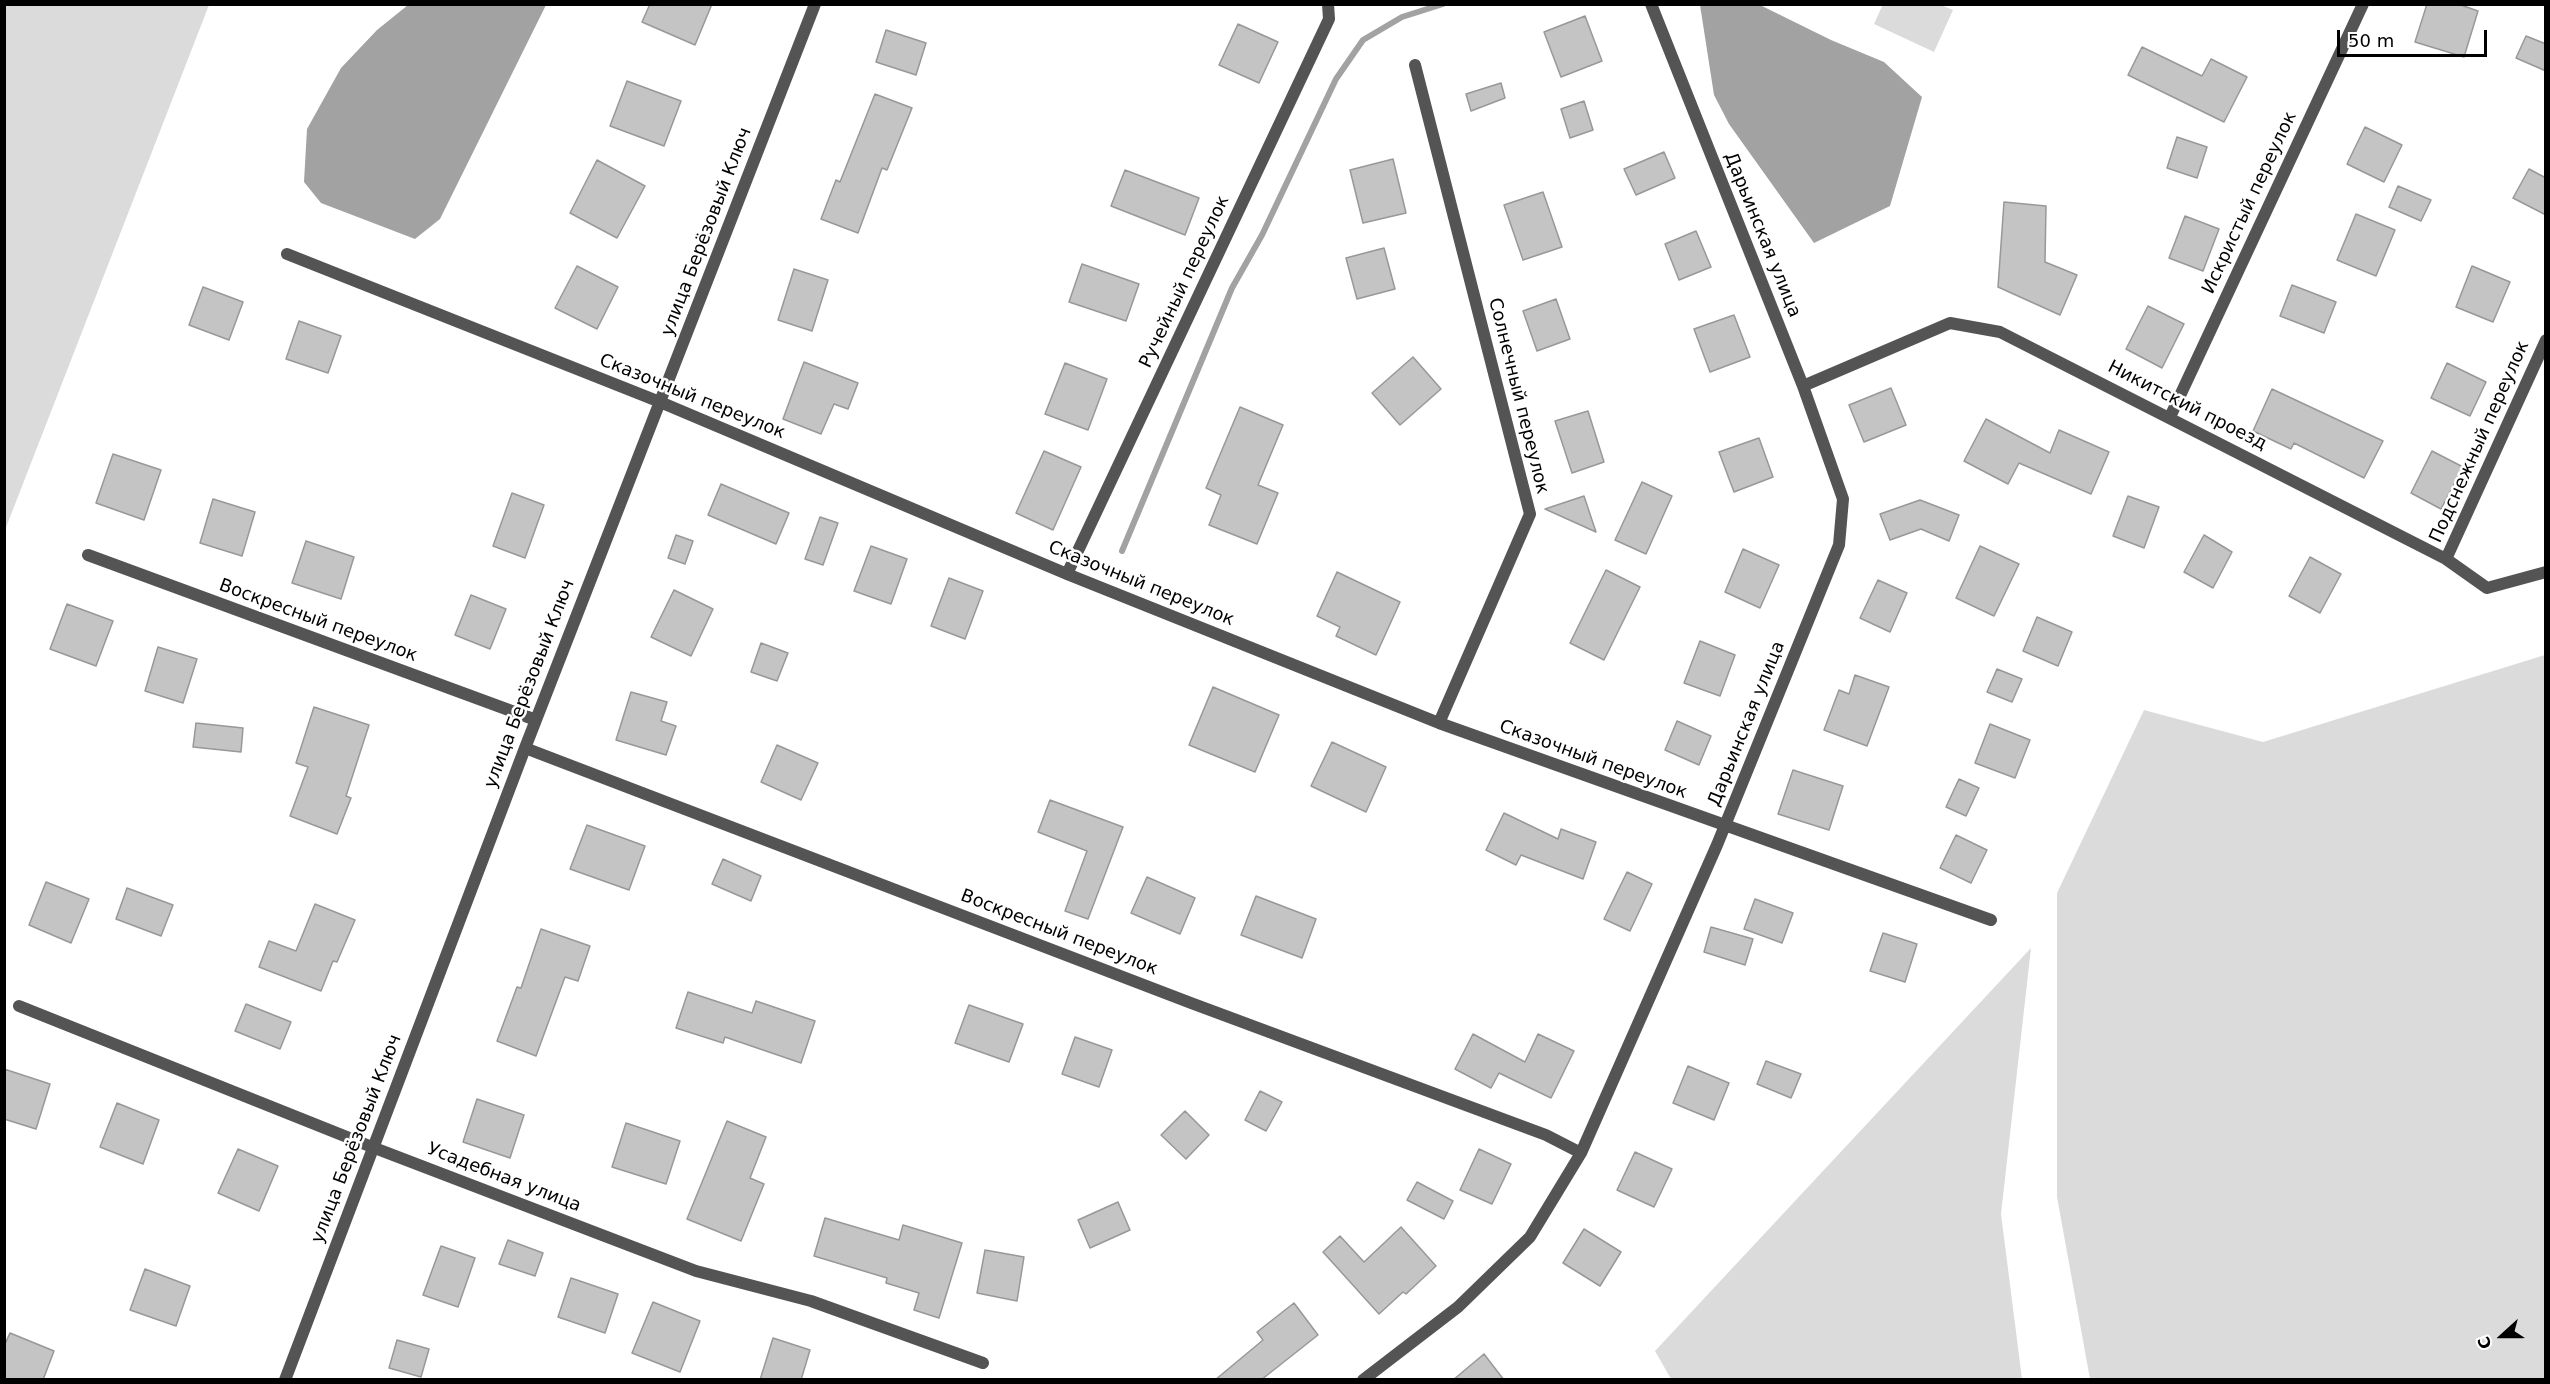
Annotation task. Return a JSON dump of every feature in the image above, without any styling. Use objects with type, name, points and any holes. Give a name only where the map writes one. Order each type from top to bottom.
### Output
[{"type":"street","name":"улица Берёзовый Ключ","points":[[285,1380],[525,748],[814,4]]},
{"type":"street","name":"Ручейный переулок","points":[[1067,574],[1329,19],[1328,4]]},
{"type":"street","name":"Дарьинская улица","points":[[1363,1380],[1458,1307],[1530,1237],[1581,1153],[1724,826],[1839,545],[1844,499],[1803,386],[1652,4]]},
{"type":"street","name":"Искристый переулок","points":[[2170,417],[2363,4]]},
{"type":"street","name":"Солнечный переулок","points":[[1415,65],[1530,514],[1439,723]]},
{"type":"street","name":"Сказочный переулок","points":[[287,254],[660,402],[1067,574],[1439,723],[1991,920]]},
{"type":"street","name":"Никитский проезд","points":[[1803,386],[1950,323],[2000,332],[2446,559],[2487,588],[2546,572]]},
{"type":"street","name":"Подснежный переулок","points":[[2446,559],[2546,340]]},
{"type":"street","name":"Воскресный переулок","points":[[88,555],[536,720]]},
{"type":"street","name":"Воскресный переулок","points":[[525,748],[1180,999],[1546,1136],[1581,1153]]},
{"type":"street","name":"Усадебная улица","points":[[19,1006],[372,1147],[696,1271],[811,1301],[983,1363]]},
{"type":"shaded area","points":[[1883,4],[1941,5],[1953,10],[1934,52],[1874,24]]},
{"type":"shaded area","points":[[4,5],[209,5],[5,530]]},
{"type":"shaded area","points":[[408,5],[546,5],[440,219],[415,239],[321,203],[304,182],[307,129],[341,68],[377,30]]},
{"type":"shaded area","points":[[1700,5],[1760,5],[1831,40],[1884,62],[1922,97],[1890,206],[1814,243],[1729,124],[1714,95]]},
{"type":"shaded area","points":[[2545,655],[2545,1379],[2090,1379],[2057,1197],[2057,893],[2144,710],[2263,742]]},
{"type":"shaded area","points":[[2031,948],[2001,1214],[2022,1379],[1671,1379],[1655,1351]]},
{"type":"building","points":[[650,4],[712,4],[695,45],[642,22]]},
{"type":"building","points":[[2427,4],[2458,4],[2478,11],[2464,57],[2415,42]]},
{"type":"building","points":[[1585,16],[1602,61],[1561,77],[1544,32]]},
{"type":"building","points":[[1238,24],[1278,42],[1259,83],[1219,65]]},
{"type":"building","points":[[886,30],[926,43],[916,75],[876,62]]},
{"type":"building","points":[[2526,36],[2546,44],[2546,71],[2516,58]]},
{"type":"building","points":[[2142,47],[2202,76],[2211,59],[2247,77],[2224,122],[2128,75]]},
{"type":"building","points":[[627,81],[681,101],[664,146],[610,126]]},
{"type":"building","points":[[1501,83],[1505,98],[1471,111],[1466,94]]},
{"type":"building","points":[[875,94],[912,108],[887,170],[882,168],[858,233],[821,219],[836,180],[840,182]]},
{"type":"building","points":[[1584,101],[1593,130],[1570,138],[1561,109]]},
{"type":"building","points":[[2365,127],[2402,145],[2384,182],[2347,164]]},
{"type":"building","points":[[2177,137],[2207,147],[2197,178],[2167,168]]},
{"type":"building","points":[[1664,152],[1675,178],[1636,195],[1624,169]]},
{"type":"building","points":[[1393,159],[1406,213],[1363,223],[1350,170]]},
{"type":"building","points":[[597,160],[645,186],[617,238],[570,213]]},
{"type":"building","points":[[2529,169],[2546,178],[2546,215],[2513,198]]},
{"type":"building","points":[[1125,170],[1199,198],[1185,235],[1111,206]]},
{"type":"building","points":[[2398,186],[2431,200],[2421,221],[2389,207]]},
{"type":"building","points":[[1543,192],[1562,247],[1523,260],[1504,205]]},
{"type":"building","points":[[2004,202],[2046,206],[2045,262],[2077,275],[2060,315],[1998,287]]},
{"type":"building","points":[[2356,214],[2395,230],[2376,276],[2337,260]]},
{"type":"building","points":[[2185,216],[2219,229],[2203,271],[2169,258]]},
{"type":"building","points":[[1696,231],[1711,267],[1679,280],[1665,244]]},
{"type":"building","points":[[1384,248],[1395,289],[1357,299],[1346,258]]},
{"type":"building","points":[[1082,264],[1139,284],[1126,321],[1069,302]]},
{"type":"building","points":[[577,266],[618,287],[597,329],[555,308]]},
{"type":"building","points":[[2472,266],[2510,282],[2493,322],[2456,307]]},
{"type":"building","points":[[794,269],[828,280],[812,331],[778,320]]},
{"type":"building","points":[[2292,285],[2336,302],[2324,333],[2280,316]]},
{"type":"building","points":[[203,287],[243,302],[229,340],[189,325]]},
{"type":"building","points":[[1556,299],[1570,339],[1537,351],[1523,311]]},
{"type":"building","points":[[2148,306],[2184,324],[2162,368],[2126,349]]},
{"type":"building","points":[[1734,315],[1750,357],[1710,372],[1694,329]]},
{"type":"building","points":[[299,321],[341,336],[328,373],[286,359]]},
{"type":"building","points":[[1413,357],[1441,389],[1400,425],[1372,393]]},
{"type":"building","points":[[804,362],[858,383],[848,409],[834,404],[821,434],[783,419]]},
{"type":"building","points":[[1065,363],[1107,379],[1088,430],[1045,414]]},
{"type":"building","points":[[2447,363],[2486,382],[2470,416],[2431,398]]},
{"type":"building","points":[[1891,388],[1906,425],[1864,442],[1849,405]]},
{"type":"building","points":[[2272,389],[2383,441],[2364,478],[2294,443],[2291,449],[2253,431]]},
{"type":"building","points":[[1240,407],[1283,425],[1258,485],[1278,493],[1257,544],[1209,525],[1221,495],[1206,488]]},
{"type":"building","points":[[1588,411],[1604,462],[1572,473],[1555,421]]},
{"type":"building","points":[[1986,419],[2050,453],[2059,430],[2109,452],[2091,494],[2019,463],[2008,484],[1964,461]]},
{"type":"building","points":[[1759,438],[1773,477],[1734,492],[1719,452]]},
{"type":"building","points":[[1044,451],[1081,467],[1053,530],[1016,513]]},
{"type":"building","points":[[2432,451],[2463,467],[2441,509],[2411,493]]},
{"type":"building","points":[[113,454],[161,470],[144,520],[96,503]]},
{"type":"building","points":[[1642,482],[1672,496],[1646,554],[1615,540]]},
{"type":"building","points":[[721,484],[789,513],[776,544],[708,515]]},
{"type":"building","points":[[512,493],[544,505],[525,558],[493,546]]},
{"type":"building","points":[[1584,496],[1596,532],[1545,509]]},
{"type":"building","points":[[2128,496],[2159,507],[2144,548],[2113,536]]},
{"type":"building","points":[[213,499],[255,512],[242,556],[200,543]]},
{"type":"building","points":[[1920,500],[1959,515],[1949,541],[1921,529],[1890,540],[1880,514]]},
{"type":"building","points":[[820,517],[838,523],[823,565],[805,559]]},
{"type":"building","points":[[676,535],[693,541],[685,564],[668,558]]},
{"type":"building","points":[[2204,535],[2232,552],[2213,588],[2184,572]]},
{"type":"building","points":[[306,541],[354,557],[341,599],[292,583]]},
{"type":"building","points":[[871,546],[907,559],[891,604],[854,591]]},
{"type":"building","points":[[1980,546],[2019,564],[1994,616],[1956,598]]},
{"type":"building","points":[[1743,549],[1779,565],[1760,608],[1725,592]]},
{"type":"building","points":[[2310,557],[2341,574],[2320,613],[2289,596]]},
{"type":"building","points":[[1606,570],[1640,587],[1604,660],[1570,643]]},
{"type":"building","points":[[1337,572],[1400,602],[1376,655],[1336,636],[1340,627],[1317,616]]},
{"type":"building","points":[[949,578],[983,591],[965,639],[931,626]]},
{"type":"building","points":[[1878,580],[1907,593],[1890,632],[1860,618]]},
{"type":"building","points":[[674,590],[713,609],[691,656],[651,637]]},
{"type":"building","points":[[471,595],[506,609],[490,649],[455,635]]},
{"type":"building","points":[[67,604],[113,621],[96,666],[50,649]]},
{"type":"building","points":[[2037,617],[2072,632],[2058,666],[2023,651]]},
{"type":"building","points":[[1700,641],[1735,655],[1720,696],[1684,683]]},
{"type":"building","points":[[761,643],[788,653],[777,681],[751,672]]},
{"type":"building","points":[[158,647],[197,659],[183,703],[145,691]]},
{"type":"building","points":[[1997,669],[2022,679],[2012,702],[1987,692]]},
{"type":"building","points":[[1855,675],[1889,687],[1867,746],[1824,730],[1839,690],[1849,694]]},
{"type":"building","points":[[1213,687],[1279,715],[1255,772],[1189,745]]},
{"type":"building","points":[[631,692],[667,702],[661,721],[676,726],[666,755],[616,740]]},
{"type":"building","points":[[314,707],[369,725],[346,796],[351,798],[337,834],[290,816],[308,767],[296,763]]},
{"type":"building","points":[[1677,721],[1711,736],[1699,765],[1665,750]]},
{"type":"building","points":[[196,723],[243,728],[241,752],[193,747]]},
{"type":"building","points":[[1990,724],[2030,740],[2015,778],[1975,763]]},
{"type":"building","points":[[1332,742],[1386,767],[1366,812],[1311,786]]},
{"type":"building","points":[[777,745],[818,763],[801,800],[761,782]]},
{"type":"building","points":[[1793,770],[1843,786],[1829,830],[1778,814]]},
{"type":"building","points":[[1959,779],[1979,788],[1966,816],[1946,807]]},
{"type":"building","points":[[1050,800],[1123,827],[1088,919],[1065,911],[1087,851],[1038,832]]},
{"type":"building","points":[[1504,813],[1558,839],[1561,829],[1596,842],[1583,879],[1521,855],[1516,865],[1486,850]]},
{"type":"building","points":[[587,825],[645,846],[629,890],[570,869]]},
{"type":"building","points":[[1956,835],[1987,850],[1971,883],[1940,868]]},
{"type":"building","points":[[723,859],[761,876],[751,901],[712,884]]},
{"type":"building","points":[[1627,872],[1652,884],[1630,931],[1604,919]]},
{"type":"building","points":[[1147,877],[1195,898],[1180,934],[1131,913]]},
{"type":"building","points":[[46,882],[89,899],[71,943],[29,925]]},
{"type":"building","points":[[127,888],[173,905],[161,936],[116,919]]},
{"type":"building","points":[[1256,896],[1316,919],[1302,958],[1241,935]]},
{"type":"building","points":[[1755,899],[1793,913],[1782,943],[1744,929]]},
{"type":"building","points":[[315,904],[355,920],[337,962],[333,961],[321,991],[259,967],[269,941],[296,951]]},
{"type":"building","points":[[1711,927],[1753,939],[1745,965],[1704,952]]},
{"type":"building","points":[[541,929],[590,946],[578,981],[565,977],[536,1056],[497,1041],[517,987],[521,988]]},
{"type":"building","points":[[1883,933],[1917,944],[1905,982],[1870,971]]},
{"type":"building","points":[[688,992],[752,1013],[756,1001],[815,1021],[801,1063],[725,1037],[723,1043],[676,1028]]},
{"type":"building","points":[[246,1004],[291,1022],[280,1049],[235,1031]]},
{"type":"building","points":[[969,1005],[1023,1024],[1009,1062],[955,1043]]},
{"type":"building","points":[[1473,1034],[1525,1062],[1538,1034],[1574,1051],[1551,1098],[1499,1073],[1491,1088],[1455,1069]]},
{"type":"building","points":[[1075,1037],[1112,1050],[1099,1087],[1062,1074]]},
{"type":"building","points":[[1766,1061],[1801,1074],[1791,1098],[1757,1084]]},
{"type":"building","points":[[1688,1066],[1729,1083],[1714,1120],[1673,1103]]},
{"type":"building","points":[[4,1069],[50,1084],[36,1129],[4,1119]]},
{"type":"building","points":[[1260,1091],[1282,1102],[1266,1131],[1245,1120]]},
{"type":"building","points":[[477,1099],[524,1115],[510,1158],[463,1142]]},
{"type":"building","points":[[117,1103],[159,1120],[143,1164],[100,1147]]},
{"type":"building","points":[[1185,1111],[1209,1135],[1186,1159],[1161,1135]]},
{"type":"building","points":[[727,1121],[766,1137],[750,1178],[764,1184],[741,1241],[687,1219]]},
{"type":"building","points":[[626,1123],[680,1141],[666,1184],[612,1167]]},
{"type":"building","points":[[238,1149],[278,1166],[259,1211],[218,1193]]},
{"type":"building","points":[[1479,1149],[1511,1164],[1492,1204],[1460,1190]]},
{"type":"building","points":[[1635,1152],[1672,1169],[1654,1207],[1617,1190]]},
{"type":"building","points":[[1417,1182],[1453,1201],[1444,1219],[1407,1200]]},
{"type":"building","points":[[1118,1202],[1130,1230],[1090,1248],[1078,1220]]},
{"type":"building","points":[[825,1218],[899,1240],[903,1225],[962,1243],[939,1318],[914,1310],[919,1293],[886,1283],[887,1278],[814,1256]]},
{"type":"building","points":[[1401,1227],[1436,1266],[1406,1294],[1403,1292],[1379,1314],[1323,1252],[1340,1236],[1364,1262]]},
{"type":"building","points":[[1584,1229],[1621,1252],[1600,1286],[1563,1263]]},
{"type":"building","points":[[508,1240],[543,1253],[535,1276],[499,1264]]},
{"type":"building","points":[[441,1246],[475,1258],[458,1307],[423,1295]]},
{"type":"building","points":[[985,1250],[1024,1257],[1017,1301],[977,1293]]},
{"type":"building","points":[[145,1269],[190,1286],[176,1326],[130,1310]]},
{"type":"building","points":[[571,1278],[618,1294],[605,1333],[558,1317]]},
{"type":"building","points":[[653,1302],[700,1321],[680,1372],[632,1353]]},
{"type":"building","points":[[1294,1303],[1318,1335],[1261,1380],[1215,1380],[1263,1340],[1257,1332]]},
{"type":"building","points":[[10,1333],[54,1351],[43,1380],[4,1380],[4,1346]]},
{"type":"building","points":[[773,1338],[810,1350],[801,1380],[760,1380]]},
{"type":"building","points":[[397,1340],[429,1349],[421,1377],[389,1368]]},
{"type":"building","points":[[1484,1354],[1504,1380],[1453,1380]]},
{"type":"waterway","points":[[1122,551],[1232,288],[1262,235],[1336,79],[1363,40],[1402,17],[1443,4]]}]
